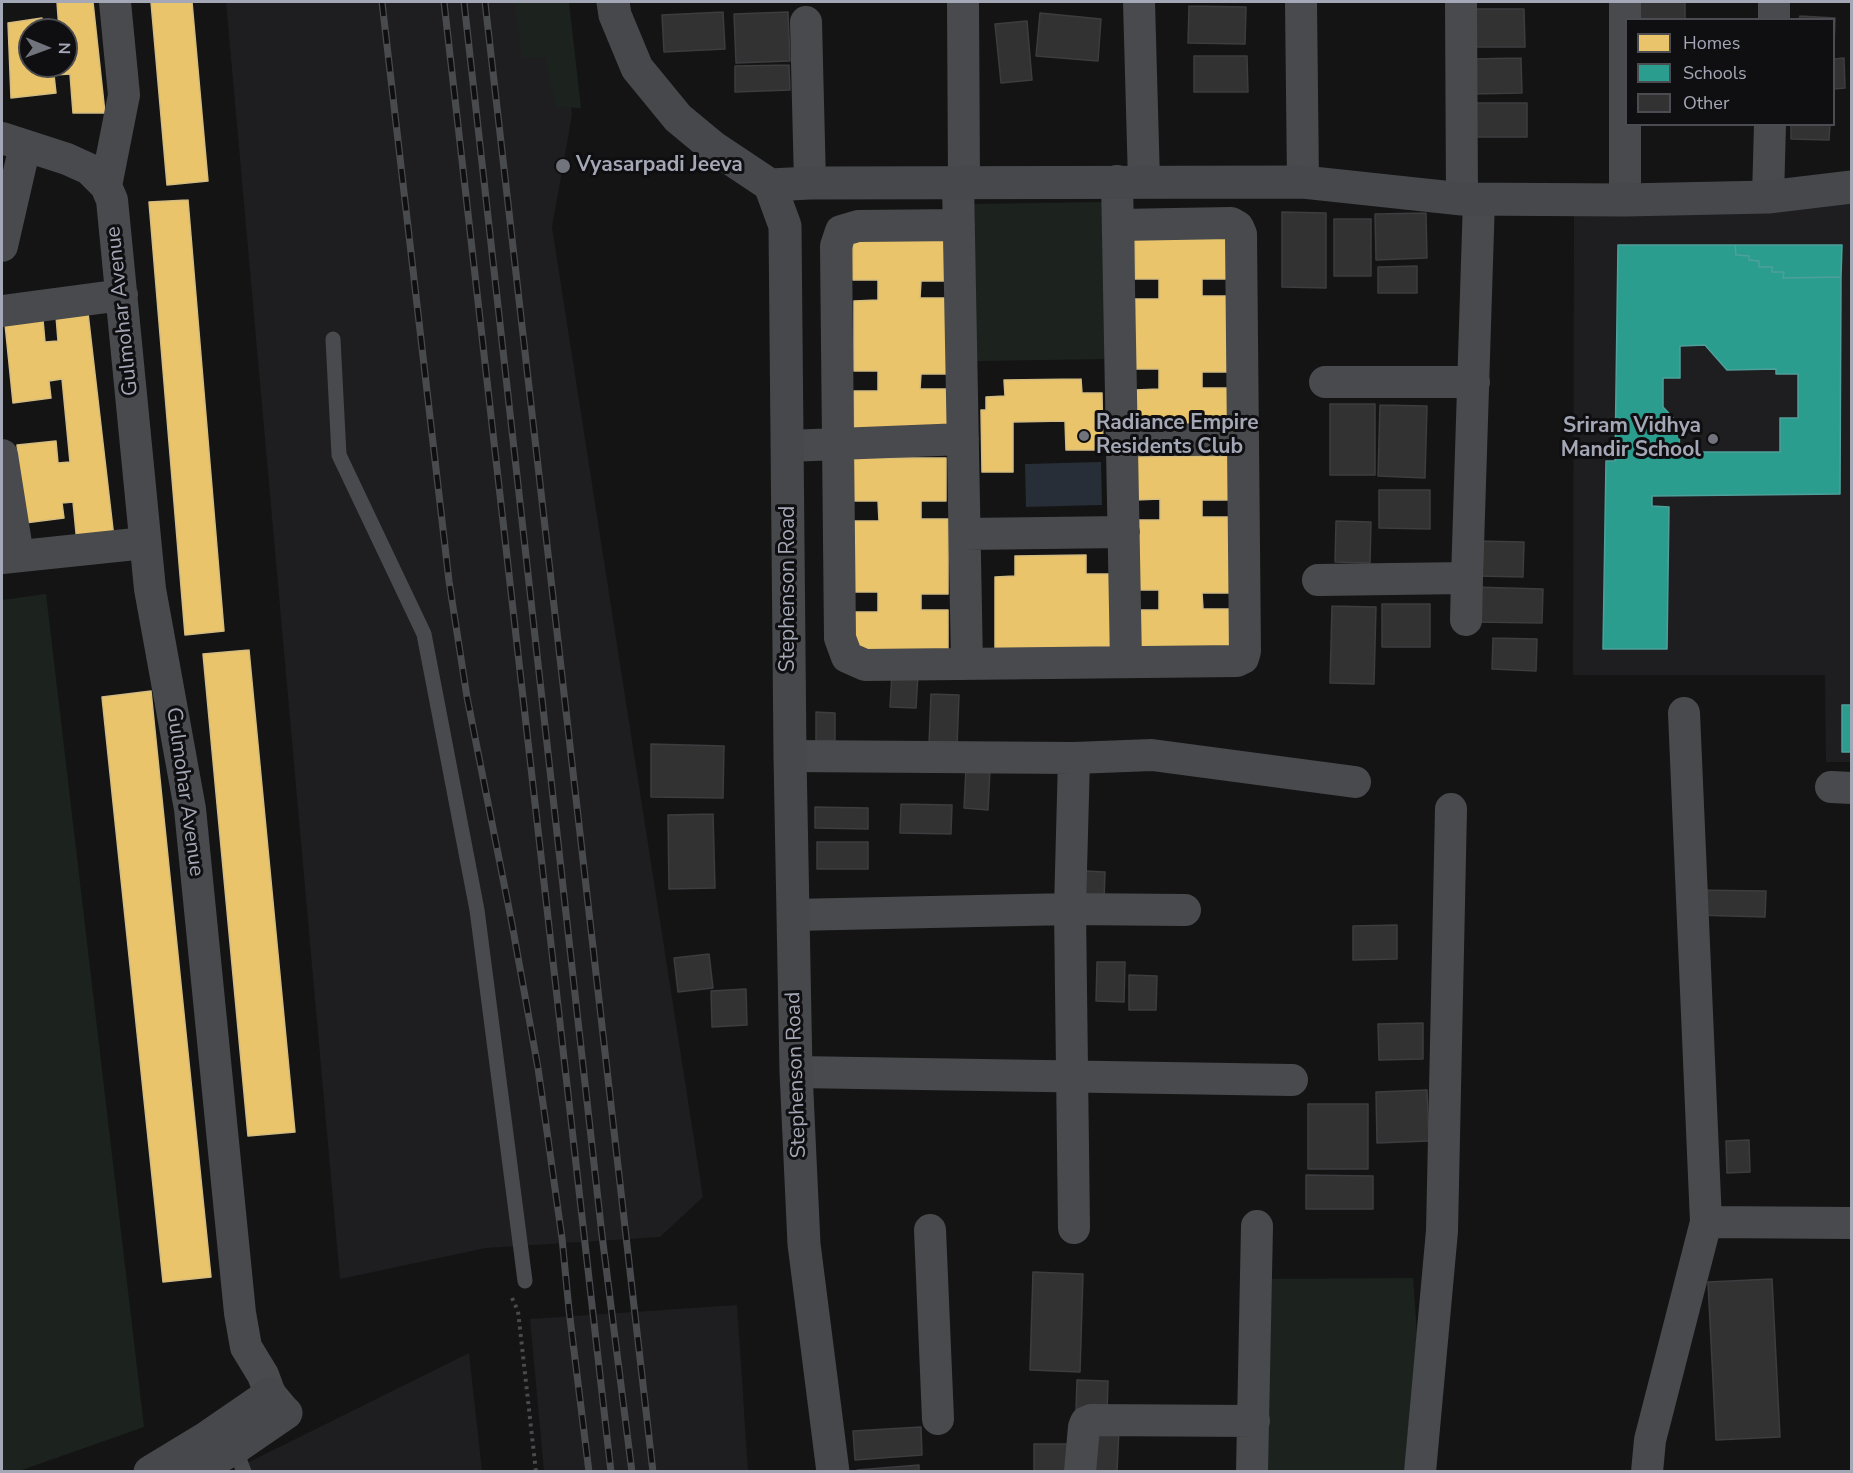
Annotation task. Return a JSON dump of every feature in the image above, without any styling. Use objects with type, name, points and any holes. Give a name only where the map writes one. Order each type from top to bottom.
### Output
[{"type":"main road","points":[[613,2],[615,15],[637,68],[678,118],[713,147],[770,185],[1131,181],[1303,182],[1471,199],[1625,200],[1768,197],[1851,188]]},
{"type":"main road","name":"Stephenson Road","points":[[770,185],[785,226],[790,756],[796,1072],[804,1244],[833,1472]]},
{"type":"main road","points":[[193,1472],[239,1460],[278,1404]]},
{"type":"main road","points":[[150,1472],[206,1438],[278,1404]]},
{"type":"street","points":[[106,186],[124,95],[115,2]]},
{"type":"street","points":[[963,2],[959,225],[967,664]]},
{"type":"street","points":[[1126,662],[1118,225],[1131,181],[1139,2]]},
{"type":"street","points":[[1300,2],[1303,182]]},
{"type":"street","points":[[1461,2],[1471,199],[1474,382],[1466,620]]},
{"type":"street","points":[[1625,2],[1625,200]]},
{"type":"street","points":[[1774,2],[1774,18]]},
{"type":"street","points":[[806,22],[810,183]]},
{"type":"street","points":[[1768,197],[1770,126]]},
{"type":"street","points":[[2,246],[13,142],[79,164],[89,169],[106,186]]},
{"type":"street","name":"Gulmohar Avenue","points":[[106,186],[113,211],[145,543],[157,633],[190,809],[240,1312],[246,1347],[278,1404]]},
{"type":"street","points":[[959,225],[858,226],[841,231],[836,246],[840,638],[847,657],[865,665],[1237,661],[1243,658],[1245,651],[1241,234],[1238,227],[1231,223],[1118,225]]},
{"type":"street","points":[[2,311],[122,295]]},
{"type":"street","points":[[1325,382],[1474,382]]},
{"type":"street","points":[[788,446],[963,439]]},
{"type":"street","points":[[1122,440],[1242,439]]},
{"type":"street","points":[[2,456],[10,557],[145,543]]},
{"type":"street","points":[[965,534],[1124,532]]},
{"type":"street","points":[[1318,580],[1467,578]]},
{"type":"street","points":[[1647,1472],[1650,1440],[1706,1222],[1684,712]]},
{"type":"street","points":[[790,756],[1074,758],[1152,755],[1355,782]]},
{"type":"street","points":[[1074,758],[1070,909],[1074,1228]]},
{"type":"street","points":[[1420,1472],[1442,1231],[1451,809]]},
{"type":"street","points":[[793,915],[1185,909]]},
{"type":"street","points":[[796,1072],[1292,1080]]},
{"type":"street","points":[[1706,1222],[1851,1223]]},
{"type":"street","points":[[1252,1472],[1257,1226]]},
{"type":"street","points":[[930,1230],[938,1419]]},
{"type":"street","points":[[1080,1472],[1084,1427],[1086,1422],[1091,1420],[1254,1421]]},
{"type":"lane","points":[[333,339],[339,455],[424,634],[477,910],[525,1281]]},
{"type":"path","points":[[510,1295],[518,1311],[536,1472]]},
{"type":"shaded area","points":[[226,2],[560,2],[572,115],[552,227],[703,1197],[660,1237],[486,1248],[340,1279]]},
{"type":"shaded area","points":[[515,2],[569,2],[581,108],[556,107],[545,57],[522,57]]},
{"type":"shaded area","name":"Sriram Vidhya Mandir School","points":[[1851,198],[1851,762],[1826,762],[1825,675],[1573,675],[1574,203]]},
{"type":"shaded area","points":[[1106,202],[1108,359],[976,361],[974,204]]},
{"type":"shaded area","points":[[1101,462],[1102,505],[1026,507],[1025,464]]},
{"type":"shaded area","points":[[46,594],[144,1427],[19,1471],[2,1471],[2,600]]},
{"type":"shaded area","points":[[1413,1278],[1417,1334],[1404,1471],[1257,1472],[1266,1279]]},
{"type":"shaded area","points":[[737,1305],[748,1471],[544,1471],[530,1319]]},
{"type":"shaded area","points":[[469,1353],[482,1471],[231,1471]]},
{"type":"building: Homes","points":[[57,2],[93,2],[105,113],[73,113],[70,78],[78,78],[78,18],[58,18]]},
{"type":"building: Homes","points":[[151,2],[192,2],[208,181],[167,185]]},
{"type":"building: Homes","points":[[18,22],[18,78],[54,78],[56,93],[11,98],[8,23]]},
{"type":"building: Homes","points":[[188,200],[224,631],[185,635],[149,202]]},
{"type":"building: Homes","points":[[1135,236],[1227,236],[1228,279],[1202,279],[1202,296],[1229,296],[1229,372],[1202,372],[1202,388],[1229,388],[1229,431],[1135,431],[1135,390],[1159,389],[1159,369],[1136,369],[1135,299],[1159,299],[1159,279],[1135,279]]},
{"type":"building: Homes","points":[[853,237],[946,237],[946,281],[921,281],[920,298],[947,298],[947,374],[921,374],[920,389],[947,389],[948,433],[854,433],[854,391],[878,391],[878,371],[854,371],[854,301],[878,300],[878,280],[853,280]]},
{"type":"building: Homes","points":[[88,313],[114,538],[77,543],[73,502],[62,503],[64,518],[25,523],[17,445],[56,441],[58,463],[70,462],[62,379],[49,381],[51,398],[13,403],[5,324],[43,320],[45,342],[58,341],[56,316]]},
{"type":"building: Homes","name":"Radiance Empire Residents Club","points":[[1081,379],[1082,393],[1102,393],[1103,450],[1066,450],[1065,421],[1013,422],[1013,472],[982,472],[981,410],[986,410],[986,397],[1005,396],[1004,380]]},
{"type":"building: Homes","points":[[1228,456],[1228,500],[1202,500],[1202,517],[1229,517],[1230,593],[1202,593],[1203,609],[1229,609],[1229,652],[1135,652],[1135,610],[1159,610],[1159,590],[1136,590],[1136,520],[1160,520],[1160,499],[1135,500],[1135,457]]},
{"type":"building: Homes","points":[[853,458],[946,458],[946,501],[921,501],[921,519],[948,519],[948,594],[921,594],[921,610],[948,610],[948,653],[854,654],[854,612],[878,612],[878,592],[855,592],[854,521],[879,521],[878,501],[854,501]]},
{"type":"building: Homes","points":[[1086,555],[1086,574],[1110,574],[1110,647],[995,649],[995,577],[1015,576],[1015,556]]},
{"type":"building: Homes","points":[[249,650],[295,1132],[248,1136],[203,654]]},
{"type":"building: Homes","points":[[151,691],[211,1277],[163,1282],[102,697]]},
{"type":"building: Schools","points":[[1618,245],[1735,245],[1736,255],[1749,256],[1749,260],[1759,261],[1759,267],[1772,267],[1772,272],[1784,272],[1783,278],[1841,277],[1840,494],[1652,496],[1652,506],[1669,507],[1667,649],[1603,649],[1606,461],[1615,461]],"holes":[[[1705,345],[1727,370],[1776,369],[1776,374],[1798,374],[1798,418],[1780,418],[1780,452],[1679,452],[1680,425],[1663,407],[1663,378],[1680,378],[1680,346]]]},
{"type":"building: Schools","points":[[1735,245],[1842,245],[1841,277],[1783,278],[1784,272],[1772,272],[1772,267],[1759,267],[1759,261],[1749,260],[1749,256],[1736,255]]},
{"type":"building: Schools","points":[[1842,705],[1852,705],[1852,752],[1842,752]]},
{"type":"building: Other","points":[[1635,2],[1685,2],[1685,18],[1635,18]]},
{"type":"building: Other","points":[[1189,6],[1246,7],[1245,44],[1188,43]]},
{"type":"building: Other","points":[[1465,9],[1524,9],[1525,47],[1465,47]]},
{"type":"building: Other","points":[[723,12],[725,49],[664,52],[662,15]]},
{"type":"building: Other","points":[[788,12],[790,61],[736,63],[734,14]]},
{"type":"building: Other","points":[[1040,13],[1101,19],[1098,61],[1036,56]]},
{"type":"building: Other","points":[[1800,16],[1835,18],[1800,18]]},
{"type":"building: Other","points":[[1027,21],[1032,80],[1001,83],[995,24]]},
{"type":"building: Other","points":[[1194,56],[1247,56],[1248,92],[1194,92]]},
{"type":"building: Other","points":[[1521,58],[1522,93],[1472,94],[1471,59]]},
{"type":"building: Other","points":[[1844,58],[1845,88],[1835,89],[1835,59]]},
{"type":"building: Other","points":[[789,65],[790,90],[735,92],[735,66]]},
{"type":"building: Other","points":[[1472,103],[1527,103],[1527,137],[1472,137]]},
{"type":"building: Other","points":[[1791,126],[1830,126],[1829,140],[1791,139]]},
{"type":"building: Other","points":[[1282,212],[1326,213],[1326,288],[1282,287]]},
{"type":"building: Other","points":[[1426,213],[1427,258],[1376,260],[1375,214]]},
{"type":"building: Other","points":[[1334,219],[1371,219],[1371,276],[1334,276]]},
{"type":"building: Other","points":[[1417,266],[1417,293],[1378,293],[1378,267]]},
{"type":"building: Other","points":[[1330,404],[1375,404],[1375,475],[1330,475]]},
{"type":"building: Other","points":[[1380,405],[1427,406],[1425,478],[1378,476]]},
{"type":"building: Other","points":[[1379,490],[1430,490],[1430,529],[1379,528]]},
{"type":"building: Other","points":[[1336,521],[1371,522],[1370,563],[1335,562]]},
{"type":"building: Other","points":[[1477,541],[1524,542],[1523,577],[1477,576]]},
{"type":"building: Other","points":[[1473,587],[1543,589],[1542,623],[1473,622]]},
{"type":"building: Other","points":[[1382,604],[1430,604],[1430,647],[1382,647]]},
{"type":"building: Other","points":[[1332,606],[1376,607],[1374,684],[1330,683]]},
{"type":"building: Other","points":[[1493,638],[1537,639],[1536,671],[1492,669]]},
{"type":"building: Other","points":[[892,673],[918,674],[916,708],[890,707]]},
{"type":"building: Other","points":[[931,694],[959,695],[957,746],[929,744]]},
{"type":"building: Other","points":[[816,712],[835,713],[835,745],[816,745]]},
{"type":"building: Other","points":[[651,744],[724,746],[723,798],[651,797]]},
{"type":"building: Other","points":[[966,768],[990,769],[988,810],[964,808]]},
{"type":"building: Other","points":[[901,804],[952,805],[951,834],[900,833]]},
{"type":"building: Other","points":[[815,807],[868,808],[868,829],[815,828]]},
{"type":"building: Other","points":[[713,814],[715,888],[669,889],[668,815]]},
{"type":"building: Other","points":[[817,842],[868,842],[868,869],[817,869]]},
{"type":"building: Other","points":[[1085,871],[1105,872],[1104,901],[1085,900]]},
{"type":"building: Other","points":[[1694,890],[1766,891],[1765,917],[1694,915]]},
{"type":"building: Other","points":[[1397,925],[1397,959],[1353,960],[1353,926]]},
{"type":"building: Other","points":[[709,954],[713,988],[678,992],[674,958]]},
{"type":"building: Other","points":[[1097,962],[1125,962],[1124,1002],[1096,1001]]},
{"type":"building: Other","points":[[1129,975],[1157,976],[1156,1010],[1129,1010]]},
{"type":"building: Other","points":[[746,989],[747,1025],[712,1027],[711,991]]},
{"type":"building: Other","points":[[1423,1023],[1423,1059],[1379,1060],[1378,1024]]},
{"type":"building: Other","points":[[1427,1090],[1429,1141],[1377,1143],[1376,1092]]},
{"type":"building: Other","points":[[1308,1104],[1368,1104],[1368,1169],[1308,1169]]},
{"type":"building: Other","points":[[1749,1140],[1750,1172],[1727,1173],[1726,1141]]},
{"type":"building: Other","points":[[1306,1175],[1373,1176],[1373,1209],[1306,1209]]},
{"type":"building: Other","points":[[1033,1272],[1083,1274],[1080,1372],[1030,1370]]},
{"type":"building: Other","points":[[1772,1279],[1780,1437],[1716,1440],[1708,1282]]},
{"type":"building: Other","points":[[1077,1380],[1108,1381],[1107,1413],[1076,1412]]},
{"type":"building: Other","points":[[921,1427],[922,1455],[855,1460],[853,1431]]},
{"type":"building: Other","points":[[1088,1427],[1119,1429],[1117,1472],[1085,1472]]},
{"type":"building: Other","points":[[1034,1444],[1067,1444],[1067,1472],[1034,1472]]},
{"type":"building: Other","points":[[919,1465],[919,1472],[857,1472],[857,1470]]},
{"type":"railway","points":[[382,2],[449,581],[467,697],[538,1068],[562,1238],[589,1472]]},
{"type":"railway","points":[[444,2],[611,1472]]},
{"type":"railway","points":[[464,2],[602,1235],[632,1472]]},
{"type":"railway","points":[[485,2],[653,1472]]},
{"type":"place","name":"Vyasarpadi Jeeva","points":[[563,166]]},
{"type":"place","name":"Radiance Empire Residents Club","points":[[1084,436]]},
{"type":"place","name":"Sriram Vidhya Mandir School","points":[[1713,439]]}]
